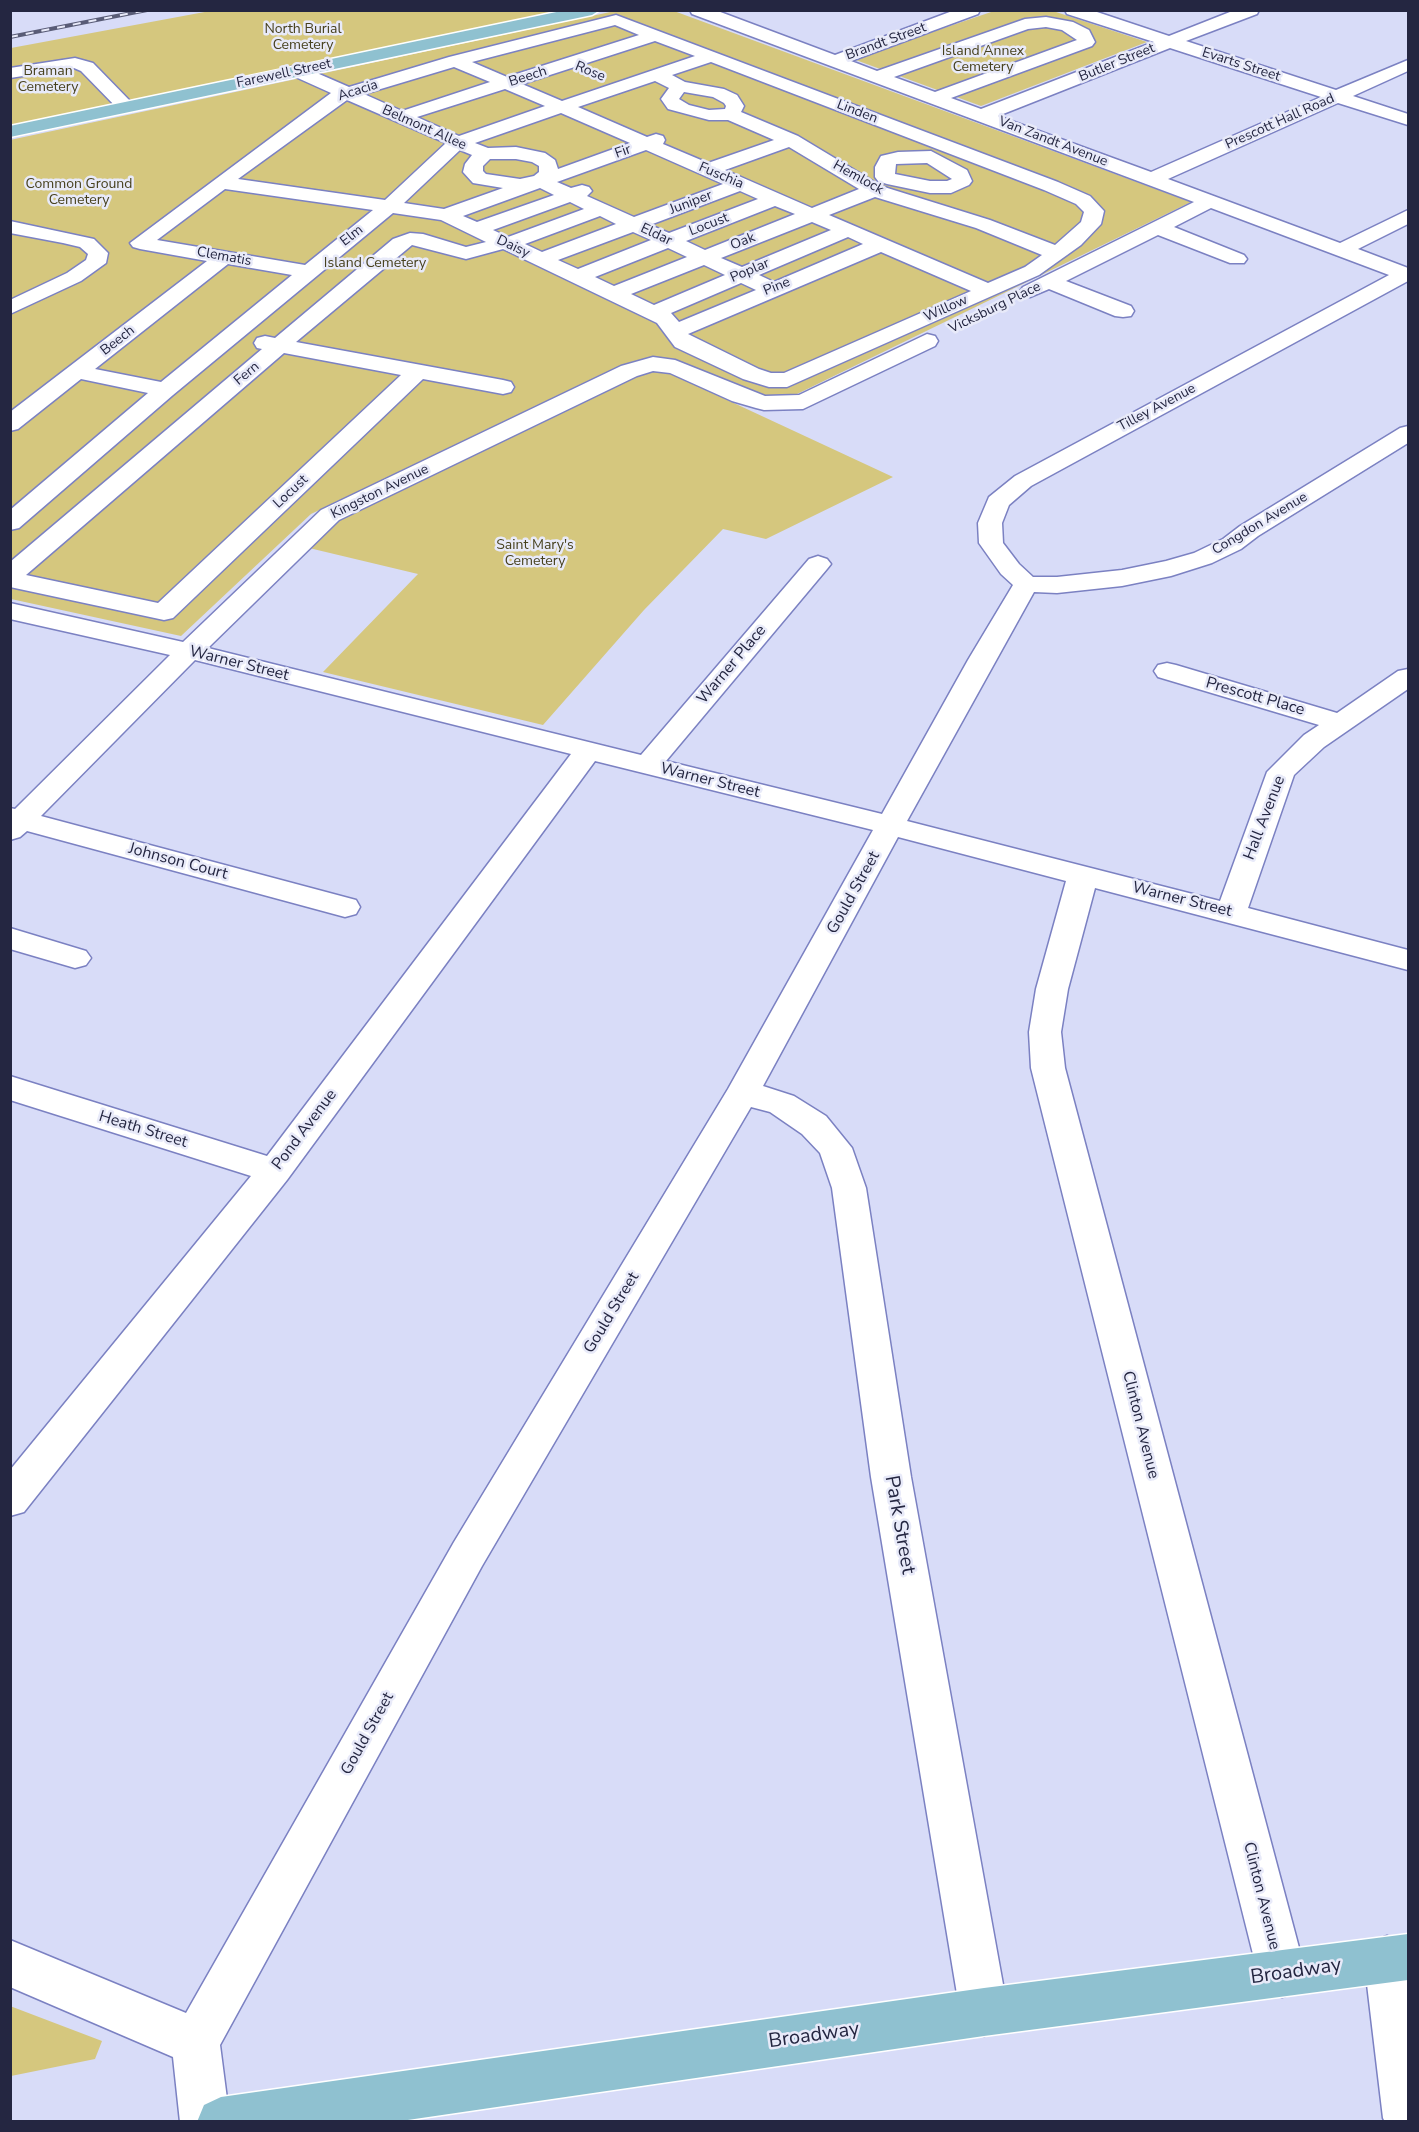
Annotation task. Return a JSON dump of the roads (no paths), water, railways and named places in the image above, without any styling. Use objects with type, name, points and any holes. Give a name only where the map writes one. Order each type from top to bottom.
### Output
[{"type":"main road","name":"Farewell Street","points":[[10,132],[592,10]]},
{"type":"main road","name":"Broadway","points":[[221,2121],[342,2112],[984,2012],[1398,1958]]},
{"type":"street","name":"Van Zandt Avenue","points":[[698,10],[1407,274]]},
{"type":"street","name":"Brandt Street","points":[[835,61],[972,10]]},
{"type":"street","name":"Evarts Street","points":[[1073,10],[1408,120]]},
{"type":"street","name":"Butler Street","points":[[983,116],[1251,10]]},
{"type":"street","name":"Acacia","points":[[140,243],[336,97],[455,61],[616,20]]},
{"type":"street","name":"Linden","points":[[616,20],[799,90],[938,151],[1051,186],[1083,200],[1094,211]]},
{"type":"street","points":[[877,76],[1025,24],[1046,22],[1067,26],[1083,34],[1086,42],[936,98]]},
{"type":"street","points":[[559,34],[680,87],[718,93],[731,99],[735,106],[730,114],[694,113],[674,105],[670,99],[680,87]]},
{"type":"street","name":"Beech","points":[[400,117],[656,35]]},
{"type":"street","name":"Rose","points":[[521,44],[625,86]]},
{"type":"street","name":"Elm","points":[[10,523],[165,390],[389,207],[458,142],[712,56]]},
{"type":"street","name":"Fuschia","points":[[455,61],[987,290]]},
{"type":"street","points":[[10,74],[75,63],[87,67],[126,107]]},
{"type":"street","name":"Prescott Hall Road","points":[[1152,179],[1408,65]]},
{"type":"street","name":"Belmont Allee","points":[[297,71],[485,154],[516,153],[538,157],[548,165],[549,173],[540,181],[520,185],[480,179],[473,172],[474,164],[485,154]]},
{"type":"street","name":"Fir","points":[[446,215],[799,90]]},
{"type":"street","name":"Hemlock","points":[[730,114],[792,140],[875,184],[1056,253]]},
{"type":"street","points":[[707,170],[792,140]]},
{"type":"street","points":[[938,151],[960,174],[962,181],[951,187],[930,188],[875,184],[888,160],[938,151]]},
{"type":"street","points":[[656,164],[677,156]]},
{"type":"street","name":"Eldar","points":[[540,181],[772,289]]},
{"type":"street","name":"Daisy","points":[[222,183],[446,215],[665,318],[683,342],[760,377],[778,380]]},
{"type":"street","points":[[476,230],[603,183]]},
{"type":"street","name":"Juniper","points":[[540,260],[740,184]]},
{"type":"street","name":"Oak","points":[[612,294],[812,215],[875,184]]},
{"type":"street","name":"Locust","points":[[576,277],[775,199]]},
{"type":"street","name":"Vicksburg Place","points":[[776,404],[803,402],[1211,201]]},
{"type":"street","name":"Fern","points":[[10,577],[400,243],[410,239],[423,240],[466,253],[474,253],[602,209]]},
{"type":"street","name":"Willow","points":[[778,380],[787,380],[1032,271],[1074,241],[1091,224],[1094,211]]},
{"type":"street","points":[[1341,250],[1408,216]]},
{"type":"street","points":[[10,227],[87,243],[99,253],[96,262],[74,277],[10,309]]},
{"type":"street","points":[[1158,228],[1237,259]]},
{"type":"street","name":"Poplar","points":[[652,313],[848,230]]},
{"type":"street","name":"Clematis","points":[[140,243],[308,272]]},
{"type":"street","name":"Pine","points":[[675,332],[880,244]]},
{"type":"street","name":"Beech","points":[[10,424],[225,257]]},
{"type":"street","name":"Tilley Avenue","points":[[1026,584],[1010,569],[991,543],[990,523],[993,512],[998,501],[1006,493],[1023,481],[1407,274]]},
{"type":"street","points":[[1049,282],[1123,311]]},
{"type":"street","points":[[231,336],[503,387]]},
{"type":"street","name":"Kingston Avenue","points":[[14,823],[330,515],[629,371],[653,364],[675,367],[740,396],[776,404]]},
{"type":"street","name":"Locust","points":[[10,577],[164,612],[418,371]]},
{"type":"street","points":[[78,372],[165,390]]},
{"type":"street","name":"Congdon Avenue","points":[[1026,584],[1057,585],[1112,580],[1171,568],[1203,558],[1232,544],[1249,531],[1408,433]]},
{"type":"street","name":"Warner Place","points":[[646,766],[818,564]]},
{"type":"street","name":"Gould Street","points":[[196,2042],[468,1554],[743,1092],[981,660],[1026,584]]},
{"type":"street","name":"Warner Street","points":[[10,611],[189,651],[646,766],[892,825],[1231,912],[1404,966]]},
{"type":"street","name":"Prescott Place","points":[[1167,671],[1342,723]]},
{"type":"street","name":"Hall Avenue","points":[[1231,912],[1281,772],[1314,741],[1408,677]]},
{"type":"street","name":"Pond Avenue","points":[[10,1500],[275,1171],[588,751]]},
{"type":"street","name":"Johnson Court","points":[[14,823],[345,906]]},
{"type":"street","name":"Clinton Avenue","points":[[1083,875],[1052,989],[1045,1032],[1048,1068],[1282,1974]]},
{"type":"street","points":[[10,939],[75,958]]},
{"type":"street","name":"Heath Street","points":[[10,1088],[275,1171]]},
{"type":"street","name":"Park Street","points":[[743,1092],[782,1104],[814,1125],[835,1148],[849,1188],[891,1477],[984,2012]]},
{"type":"street","points":[[1398,1958],[1408,2118]]},
{"type":"street","points":[[10,1963],[196,2042],[205,2121]]},
{"type":"railway","points":[[10,37],[147,10]]},
{"type":"park label","name":"North Burial Cemetery","points":[[303,38]]},
{"type":"park label","name":"Island Annex Cemetery","points":[[983,60]]},
{"type":"park label","name":"Braman Cemetery","points":[[48,80]]},
{"type":"park label","name":"Common Ground Cemetery","points":[[79,194]]},
{"type":"park label","name":"Island Cemetery","points":[[375,264]]},
{"type":"park label","name":"Saint Mary's Cemetery","points":[[535,554]]}]
